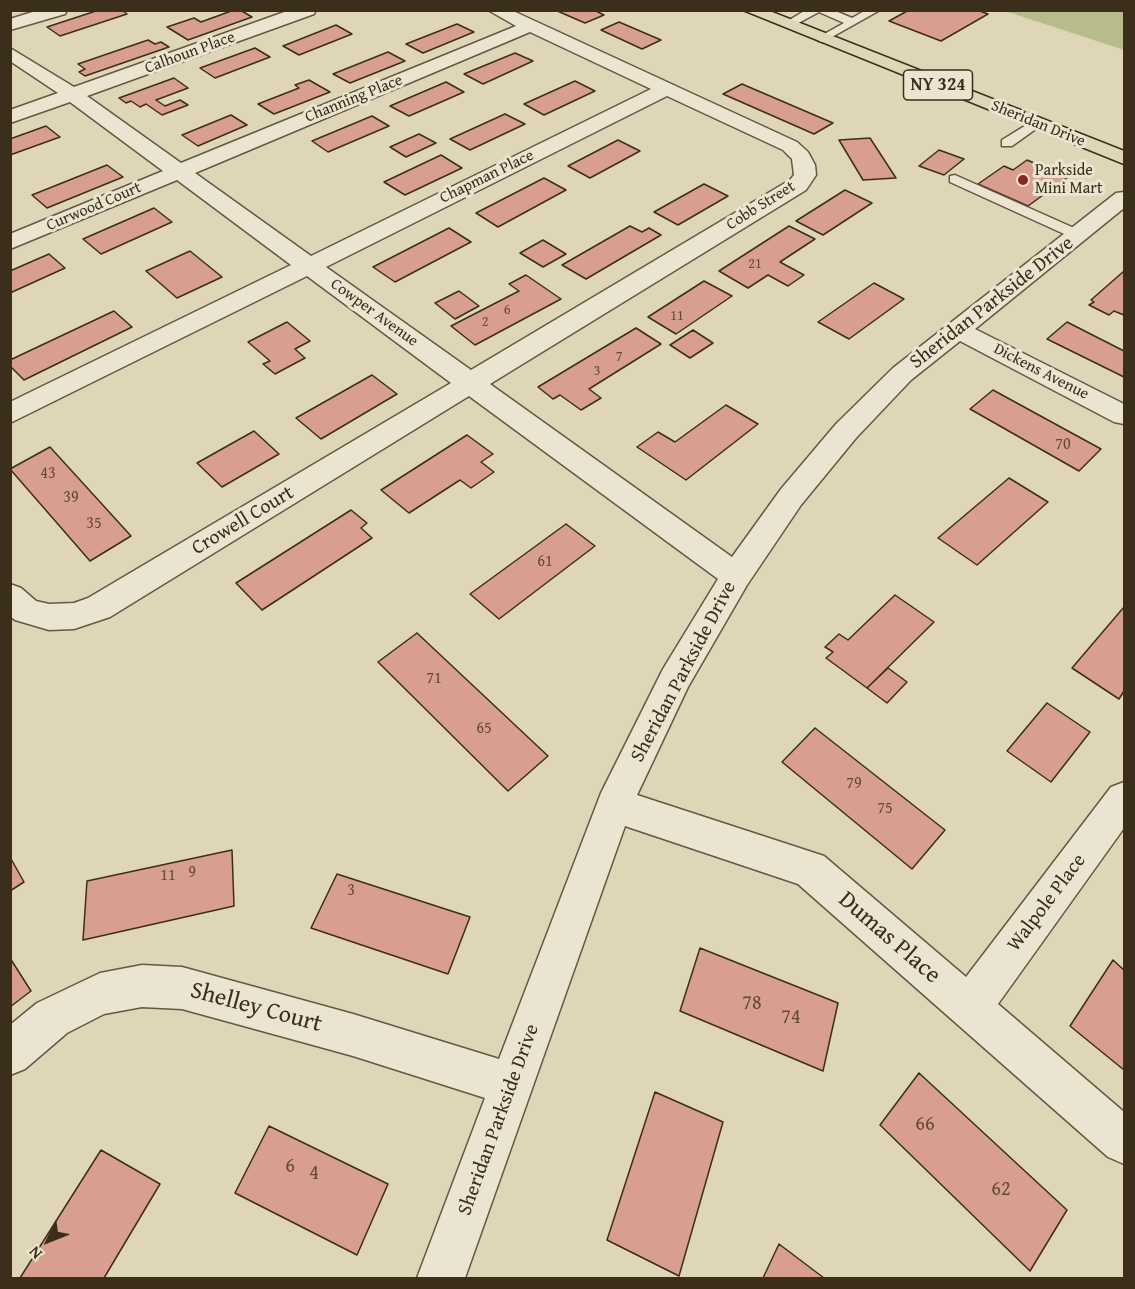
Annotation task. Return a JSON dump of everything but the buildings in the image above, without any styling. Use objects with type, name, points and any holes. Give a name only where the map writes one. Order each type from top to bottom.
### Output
[{"type":"main road","name":"Sheridan Drive","points":[[770,15],[823,39],[1125,158]]},
{"type":"street","points":[[10,25],[59,10]]},
{"type":"street","name":"Calhoun Place","points":[[72,95],[308,10]]},
{"type":"street","name":"Cobb Street","points":[[469,382],[798,185],[805,175],[805,165],[801,156],[790,146],[496,10]]},
{"type":"street","name":"Channing Place","points":[[178,171],[530,26]]},
{"type":"street","name":"Cowper Avenue","points":[[10,53],[178,171],[736,576]]},
{"type":"street","name":"Chapman Place","points":[[308,265],[666,89]]},
{"type":"street","points":[[10,117],[72,95]]},
{"type":"street","name":"Curwood Court","points":[[10,242],[178,171]]},
{"type":"street","name":"Sheridan Parkside Drive","points":[[441,1278],[614,805],[675,679],[736,576],[791,497],[846,430],[902,374],[1125,198]]},
{"type":"street","points":[[10,414],[308,265]]},
{"type":"street","name":"Dickens Avenue","points":[[958,330],[1125,415]]},
{"type":"street","name":"Crowell Court","points":[[10,597],[26,611],[49,617],[74,616],[99,608],[469,382]]},
{"type":"street","name":"Walpole Place","points":[[969,1008],[1125,799]]},
{"type":"street","name":"Dumas Place","points":[[614,805],[810,869],[1125,1141]]},
{"type":"street","name":"Shelley Court","points":[[10,1054],[52,1018],[100,994],[142,986],[182,988],[353,1035],[513,1085]]},
{"type":"lane","points":[[770,15],[814,10]]},
{"type":"lane","points":[[822,10],[853,23]]},
{"type":"lane","points":[[823,39],[875,10]]},
{"type":"lane","points":[[1007,143],[1036,123]]},
{"type":"lane","points":[[956,179],[1078,235]]},
{"type":"green space","points":[[1005,11],[1124,11],[1124,50]]},
{"type":"place","name":"Parkside Mini Mart","points":[[1023,180]]}]
